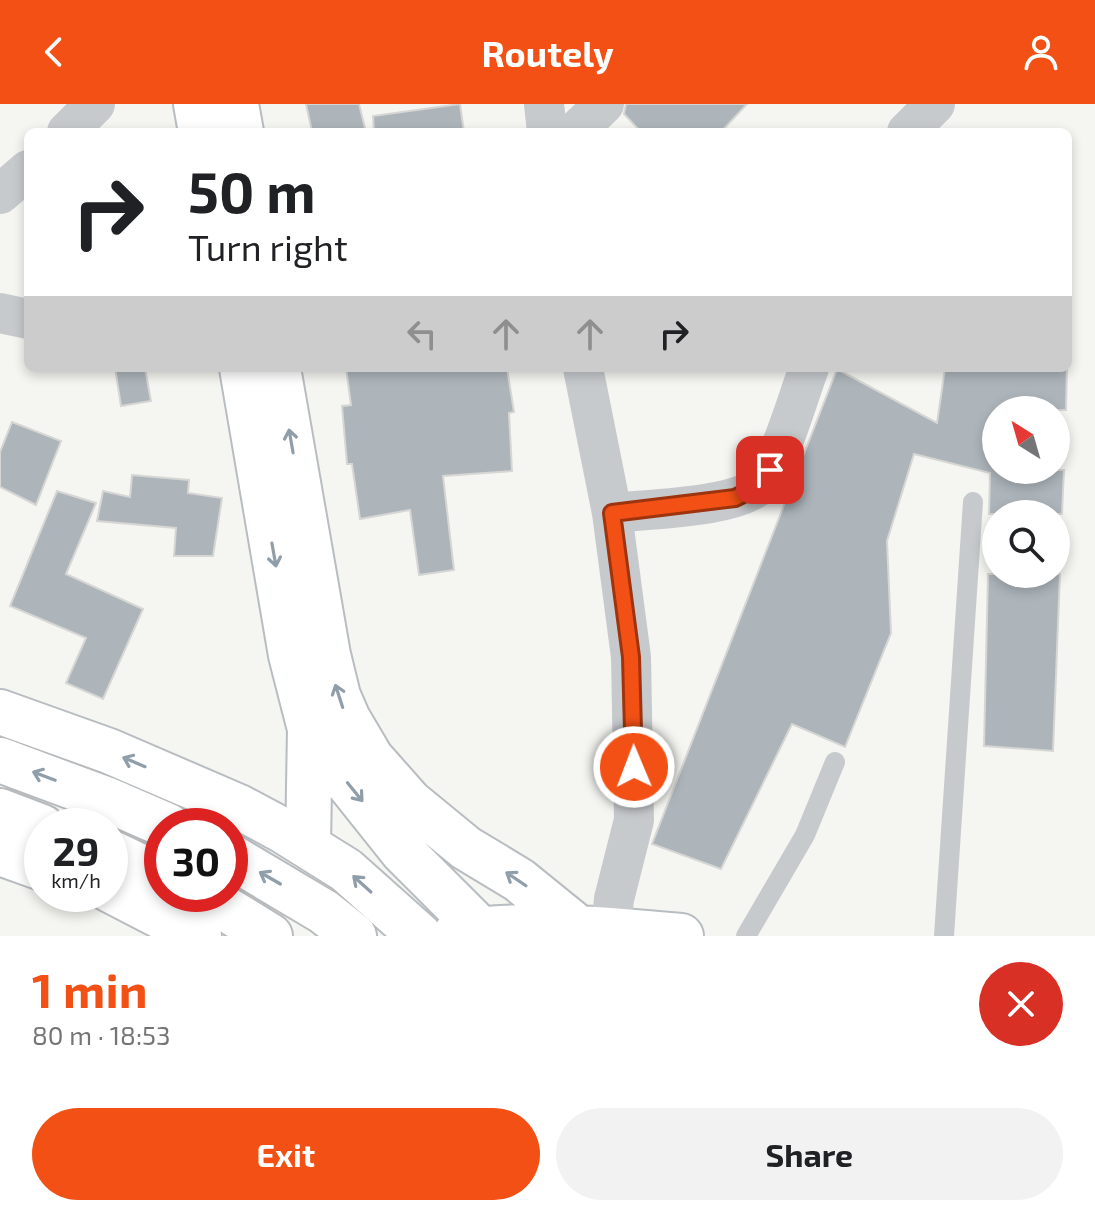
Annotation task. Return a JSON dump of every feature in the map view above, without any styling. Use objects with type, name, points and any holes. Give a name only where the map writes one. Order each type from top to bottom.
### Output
[{"type":"main road","points":[[196,104],[200,128]]},
{"type":"main road","points":[[236,104],[240,128]]},
{"type":"main road","points":[[243,372],[291,655],[310,729],[308,846]]},
{"type":"main road","points":[[279,372],[328,655],[338,696],[348,719],[371,758],[410,802],[466,848],[594,928]]},
{"type":"main road","points":[[0,712],[109,751],[239,807],[346,870],[420,936]]},
{"type":"main road","points":[[310,729],[340,773],[403,852],[484,932]]},
{"type":"main road","points":[[0,760],[144,816]]},
{"type":"main road","points":[[0,811],[24,820]]},
{"type":"main road","points":[[0,853],[24,862]]},
{"type":"main road","points":[[248,866],[324,912],[354,936]]},
{"type":"main road","points":[[128,899],[199,936]]},
{"type":"main road","points":[[228,912],[270,936]]},
{"type":"main road","points":[[431,936],[594,928],[681,936]]},
{"type":"street","points":[[71,128],[95,104]]},
{"type":"street","points":[[544,104],[547,128]]},
{"type":"street","points":[[579,128],[604,104]]},
{"type":"street","points":[[911,128],[935,104]]},
{"type":"street","points":[[0,194],[24,173]]},
{"type":"street","points":[[0,313],[24,318]]},
{"type":"street","points":[[584,372],[612,513],[631,657],[634,781],[634,820],[614,899],[594,928]]},
{"type":"street","points":[[612,513],[722,501],[757,487],[770,470],[807,372]]},
{"type":"lane","points":[[944,936],[973,502]]},
{"type":"lane","points":[[746,936],[805,835],[835,762]]},
{"type":"building","points":[[306,104],[359,104],[365,128],[311,128]]},
{"type":"building","points":[[460,104],[463,128],[374,128],[373,116]]},
{"type":"building","points":[[626,104],[747,104],[725,128],[637,128],[624,114]]},
{"type":"building","points":[[116,372],[146,372],[151,401],[121,406]]},
{"type":"building","points":[[347,372],[508,372],[514,412],[509,413],[512,471],[443,476],[454,570],[419,575],[410,510],[360,519],[352,464],[347,464],[342,406],[351,405]]},
{"type":"building","points":[[836,372],[843,372],[937,423],[944,372],[1067,372],[1066,396],[982,396],[982,471],[914,454],[887,541],[891,633],[845,747],[792,724],[721,869],[652,844]]},
{"type":"building","points":[[12,422],[61,441],[36,505],[0,487],[0,452]]},
{"type":"building","points":[[132,475],[189,480],[188,493],[222,498],[213,556],[174,556],[176,528],[97,521],[103,491],[130,497]]},
{"type":"building","points":[[990,484],[1063,484],[1063,500],[989,500]]},
{"type":"building","points":[[57,491],[96,503],[66,574],[143,609],[103,699],[66,683],[86,638],[10,606]]},
{"type":"building","points":[[988,588],[1059,588],[1053,751],[984,746]]},
{"type":"route","points":[[634,767],[631,657],[612,513],[735,498],[757,487],[770,470]]}]
